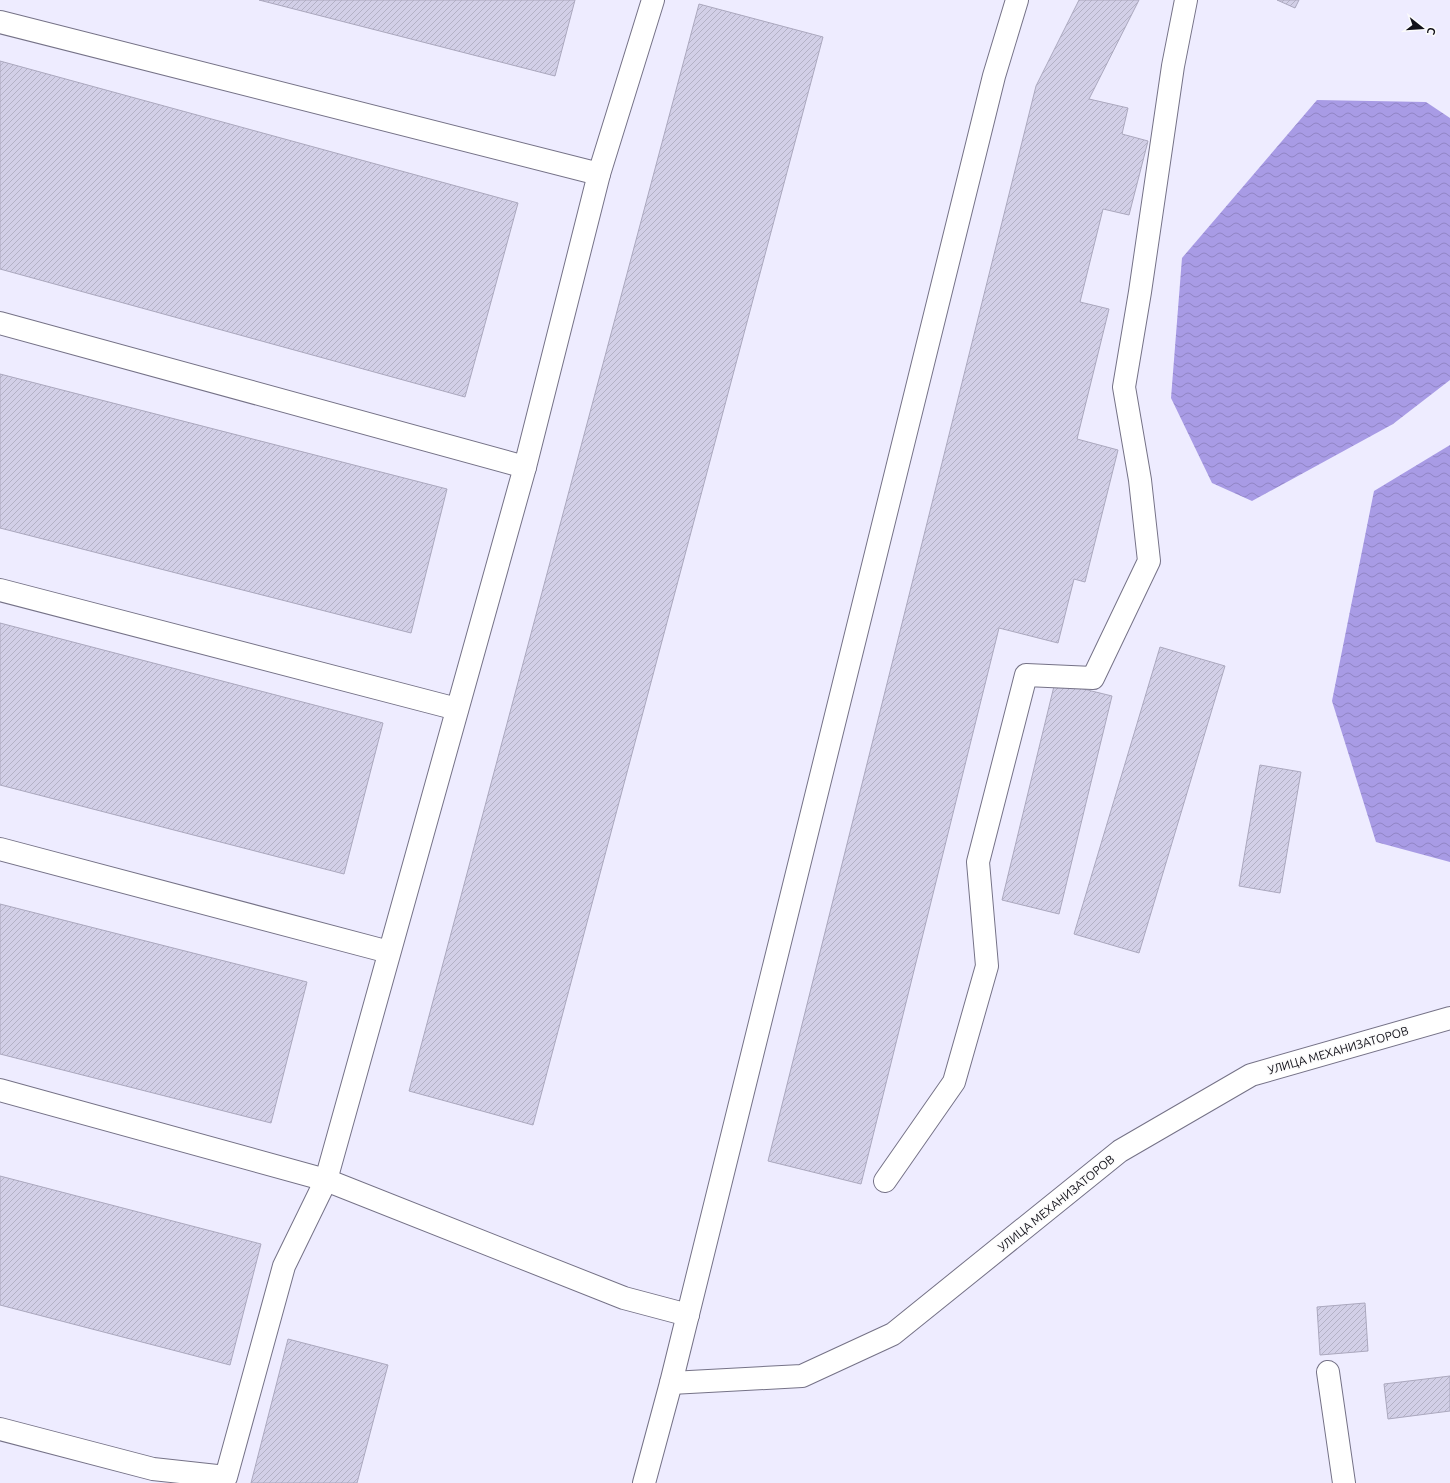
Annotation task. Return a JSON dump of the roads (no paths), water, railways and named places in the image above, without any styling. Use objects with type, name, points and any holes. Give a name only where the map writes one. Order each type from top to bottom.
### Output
[{"type":"street","points":[[0,1429],[153,1469],[226,1477],[284,1266],[326,1180],[525,467],[599,174],[653,0]]},
{"type":"street","points":[[644,1483],[688,1315],[990,92],[1017,0]]},
{"type":"street","points":[[885,1181],[954,1082],[987,966],[978,862],[1026,676],[1093,678],[1149,561],[1140,480],[1124,387],[1140,292],[1172,66],[1186,0]]},
{"type":"street","points":[[0,22],[599,174]]},
{"type":"street","points":[[0,323],[525,467]]},
{"type":"street","points":[[0,590],[457,709]]},
{"type":"street","points":[[0,849],[389,952]]},
{"type":"street","name":"УЛИЦА МЕХАНИЗАТОРОВ","points":[[671,1383],[802,1376],[893,1334],[1120,1151],[1251,1075],[1450,1018]]},
{"type":"street","points":[[0,1090],[326,1180],[624,1298],[688,1315]]},
{"type":"street","points":[[1328,1372],[1344,1483]]},
{"type":"water","points":[[1317,100],[1426,102],[1450,118],[1450,380],[1393,424],[1252,501],[1212,483],[1171,398],[1182,258]]},
{"type":"water","points":[[1450,445],[1450,862],[1376,842],[1332,701],[1374,491]]}]
